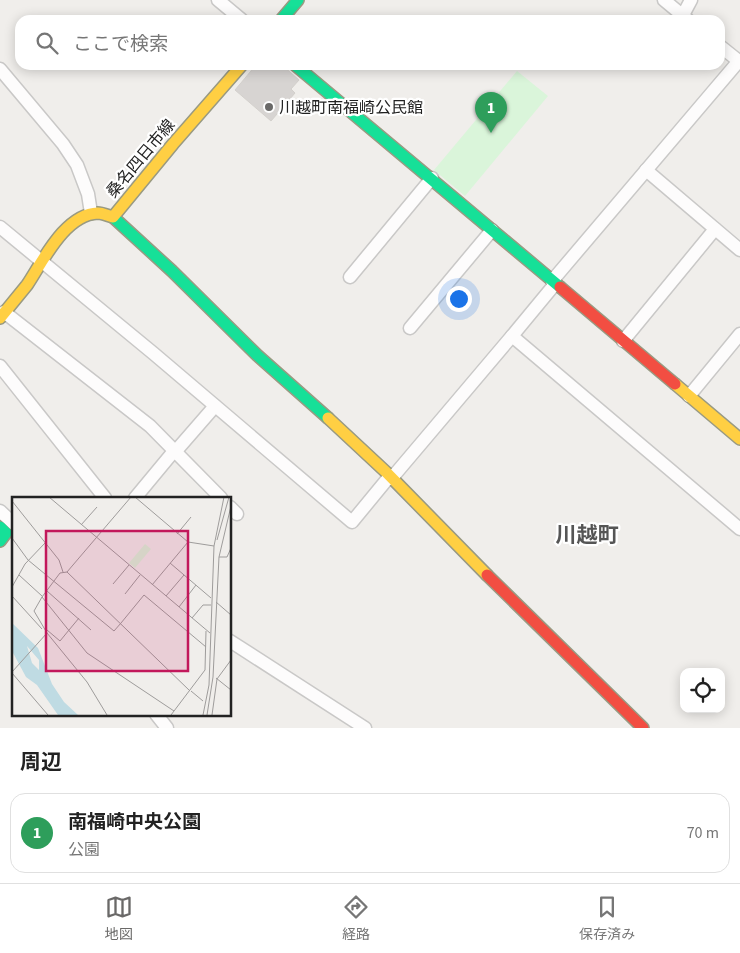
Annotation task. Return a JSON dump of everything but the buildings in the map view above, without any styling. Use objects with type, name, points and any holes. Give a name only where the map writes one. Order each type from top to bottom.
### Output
[{"type":"street","points":[[218,0],[236,15]]},
{"type":"street","points":[[285,15],[298,0]]},
{"type":"street","points":[[664,0],[682,15]]},
{"type":"street","points":[[686,15],[691,0]]},
{"type":"street","points":[[0,227],[154,353],[352,522],[512,336],[646,170],[739,62],[725,50]]},
{"type":"street","points":[[0,69],[63,144],[77,164],[88,194],[91,213],[72,222],[42,261],[18,297],[2,315],[150,426],[220,497]]},
{"type":"street","name":"桑名四日市線","points":[[91,213],[105,213],[113,217],[238,70]]},
{"type":"street","points":[[301,70],[432,178],[553,283],[740,440]]},
{"type":"street","points":[[646,170],[740,250]]},
{"type":"street","points":[[350,277],[432,178]]},
{"type":"street","points":[[113,217],[172,271],[257,355],[329,418],[643,728]]},
{"type":"street","points":[[622,341],[716,229]]},
{"type":"street","points":[[410,328],[492,230]]},
{"type":"street","points":[[689,396],[740,334]]},
{"type":"street","points":[[512,336],[740,529]]},
{"type":"street","points":[[0,366],[104,497]]},
{"type":"street","points":[[135,497],[214,406]]},
{"type":"street","points":[[0,511],[7,533]]},
{"type":"street","points":[[231,642],[366,728]]},
{"type":"street","points":[[158,716],[167,728]]},
{"type":"green space","points":[[517,71],[548,96],[465,196],[434,170]]},
{"type":"traffic: fast","points":[[285,15],[298,0]]},
{"type":"traffic: fast","points":[[301,70],[560,287]]},
{"type":"traffic: fast","points":[[113,217],[172,271],[257,355],[328,418]]},
{"type":"traffic: fast","points":[[0,527],[6,533],[0,541]]},
{"type":"traffic: slow","points":[[0,318],[27,285],[56,240],[65,230],[75,221],[86,215],[102,213],[113,217],[238,70]]},
{"type":"traffic: slow","points":[[675,384],[740,439]]},
{"type":"traffic: slow","points":[[328,418],[386,472],[487,575]]},
{"type":"traffic: jam","points":[[560,287],[675,384]]},
{"type":"traffic: jam","points":[[487,575],[643,728]]},
{"type":"place","name":"川越町南福崎公民館","points":[[269,107]]},
{"type":"place","name":"南福崎中央公園","points":[[491,133]]},
{"type":"district","name":"川越町","points":[[587,535]]}]
